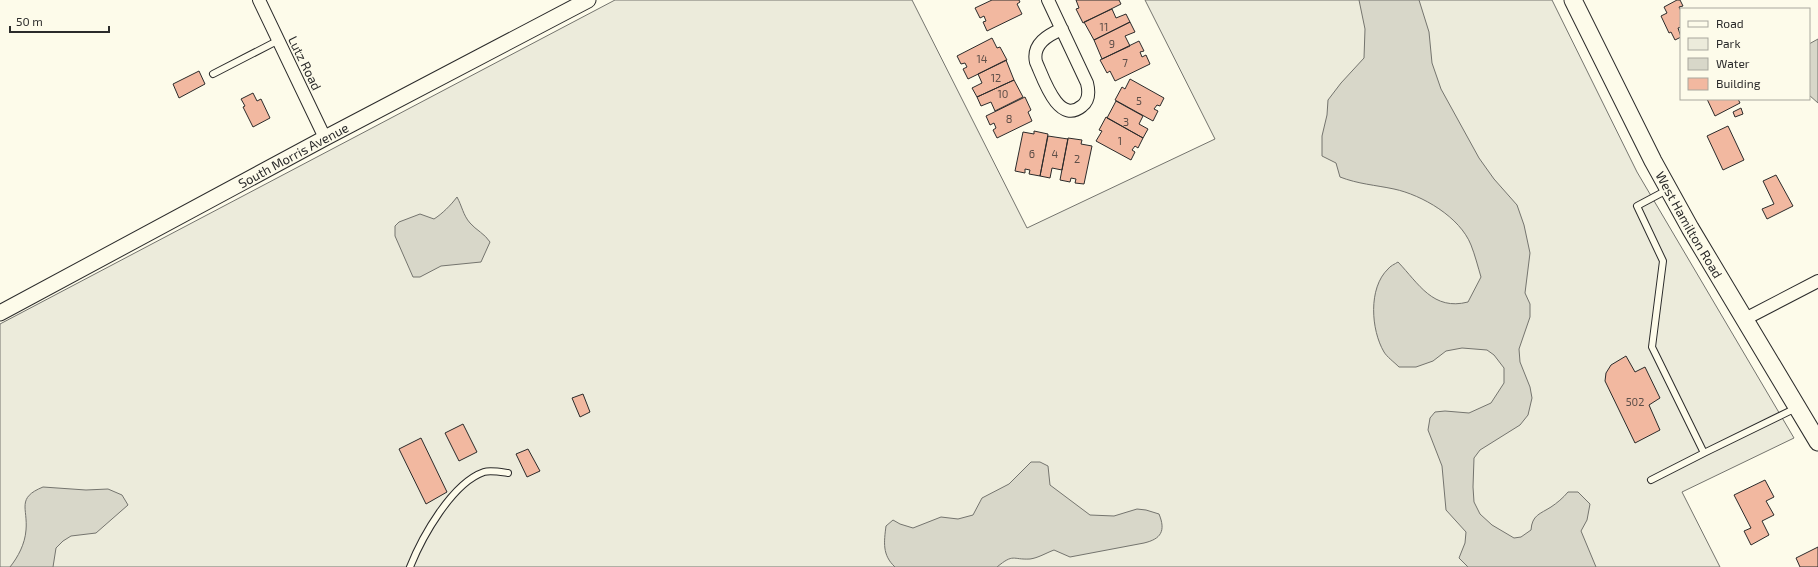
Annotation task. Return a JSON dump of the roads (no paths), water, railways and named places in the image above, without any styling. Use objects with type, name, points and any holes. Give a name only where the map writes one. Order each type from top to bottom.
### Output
[{"type":"main road","name":"West Hamilton Road","points":[[1573,0],[1668,189],[1818,442]]},
{"type":"street","name":"Lutz Road","points":[[259,0],[326,138]]},
{"type":"street","name":"South Morris Avenue","points":[[0,313],[326,138],[588,0]]},
{"type":"street","points":[[1048,0],[1062,29],[1087,83],[1089,92],[1087,99],[1082,106],[1074,110],[1066,110],[1055,101],[1034,56],[1037,47],[1042,41],[1062,29]]},
{"type":"street","points":[[1745,319],[1818,281]]},
{"type":"lane","points":[[213,74],[278,40]]},
{"type":"lane","points":[[1668,189],[1637,206],[1663,261],[1652,347],[1704,453]]},
{"type":"lane","points":[[1651,480],[1798,408]]},
{"type":"lane","points":[[410,567],[416,552],[436,517],[460,487],[484,471],[508,472]]},
{"type":"water","points":[[1359,0],[1419,0],[1429,32],[1432,63],[1441,89],[1479,158],[1494,179],[1517,205],[1524,225],[1530,253],[1525,293],[1530,304],[1530,317],[1519,349],[1520,362],[1530,387],[1532,398],[1528,415],[1520,425],[1480,450],[1474,458],[1474,502],[1480,514],[1492,525],[1514,538],[1521,537],[1531,530],[1535,518],[1555,504],[1568,492],[1578,492],[1590,504],[1587,520],[1581,531],[1596,567],[1468,567],[1459,558],[1465,543],[1466,532],[1446,510],[1442,466],[1428,430],[1430,418],[1435,412],[1445,411],[1469,413],[1491,403],[1504,383],[1504,368],[1494,355],[1487,350],[1462,348],[1446,351],[1433,361],[1416,367],[1399,367],[1385,354],[1380,343],[1374,321],[1375,298],[1377,287],[1382,277],[1391,266],[1398,262],[1428,294],[1445,303],[1456,304],[1468,302],[1481,277],[1471,245],[1466,235],[1458,225],[1439,209],[1416,196],[1405,192],[1360,183],[1340,177],[1336,163],[1322,156],[1322,136],[1327,115],[1328,100],[1364,58],[1365,29]]},
{"type":"water","points":[[1818,39],[1818,103],[1810,96],[1810,43]]},
{"type":"water","points":[[457,197],[468,220],[490,242],[481,262],[441,266],[420,277],[413,277],[395,236],[395,226],[399,222],[420,214],[434,219],[440,215]]},
{"type":"water","points":[[1031,462],[1040,462],[1048,466],[1050,485],[1090,515],[1114,516],[1137,509],[1146,510],[1159,514],[1162,530],[1158,537],[1144,543],[1070,557],[1054,550],[1039,557],[1030,559],[1013,558],[997,567],[895,567],[888,558],[885,548],[886,526],[893,520],[913,528],[941,517],[958,519],[973,515],[982,498],[1009,484]]},
{"type":"water","points":[[43,487],[86,490],[108,489],[122,495],[128,505],[96,533],[71,536],[63,541],[56,548],[53,567],[10,567],[23,545],[26,530],[26,500],[29,495]]}]
